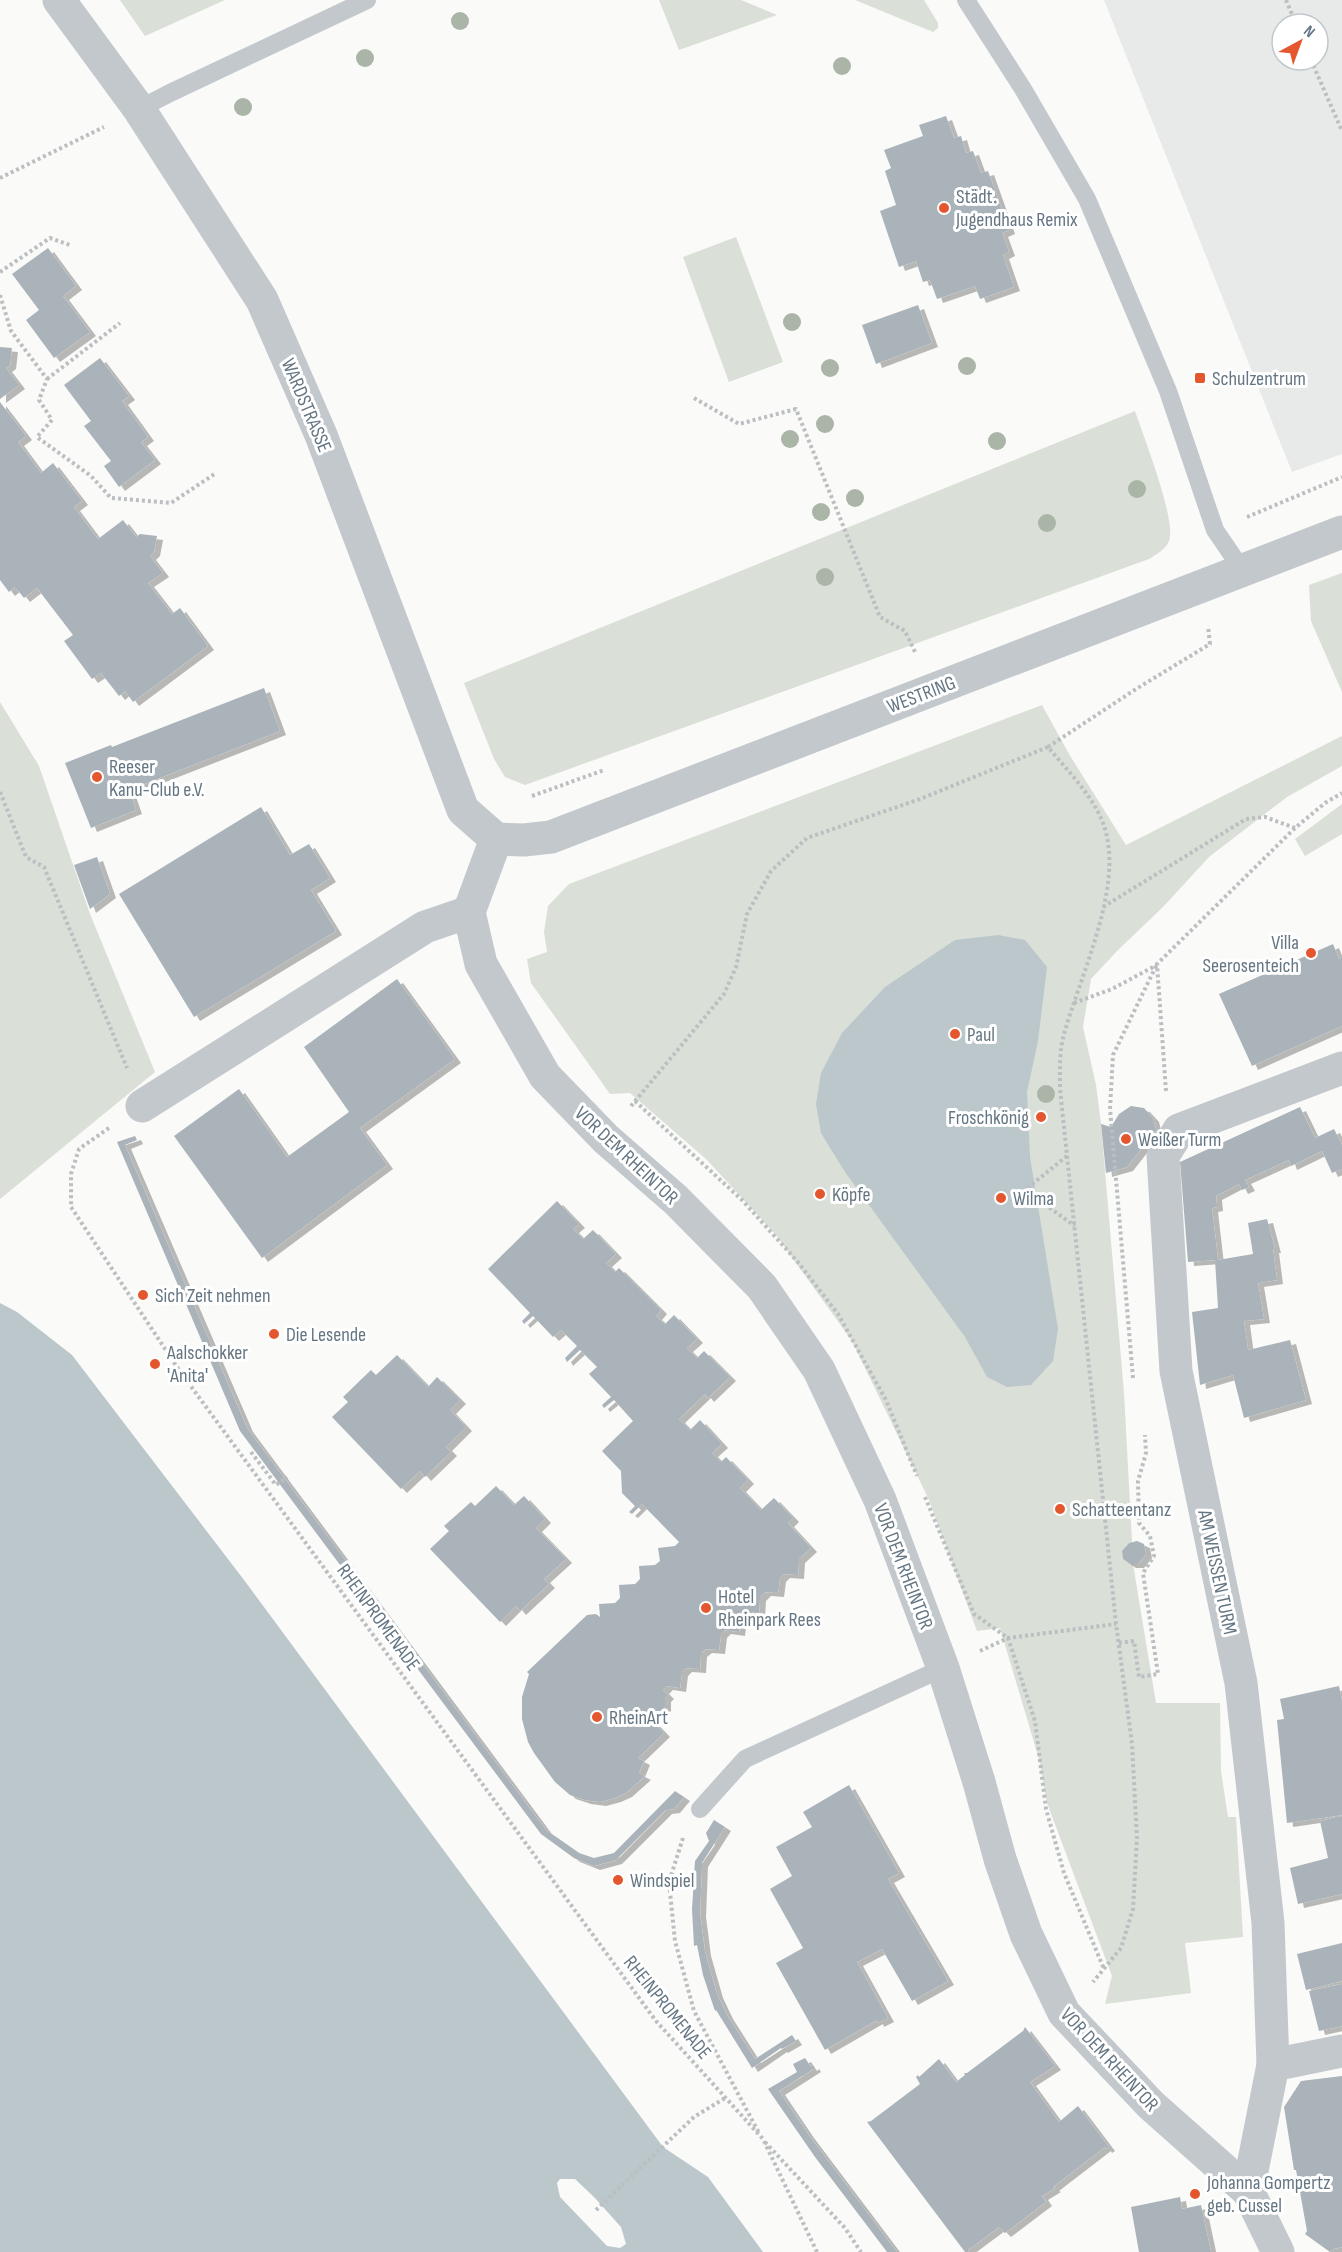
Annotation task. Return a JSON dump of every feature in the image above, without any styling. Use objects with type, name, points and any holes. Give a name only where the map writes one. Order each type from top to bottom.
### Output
[{"type":"street","name":"WARDSTRASSE","points":[[59,0],[139,110],[262,300],[321,435],[464,810],[496,839]]},
{"type":"street","name":"WESTRING","points":[[496,839],[524,840],[551,837],[1342,532]]},
{"type":"street","points":[[142,1106],[425,927],[469,912],[496,839]]},
{"type":"street","name":"VOR DEM RHEINTOR","points":[[469,912],[481,964],[545,1076],[606,1139],[676,1200],[762,1287],[819,1370],[880,1500],[943,1668],[979,1782],[1000,1859],[1026,1934],[1064,2013],[1151,2105],[1248,2191],[1278,2252]]},
{"type":"street","points":[[1179,1130],[1342,1068]]},
{"type":"street","name":"AM WEISSEN TURM","points":[[1179,1130],[1164,1156],[1176,1371],[1241,1683],[1268,1923],[1273,2065],[1248,2191]]},
{"type":"street","points":[[1273,2065],[1342,2051]]},
{"type":"lane","points":[[139,110],[170,93],[367,0]]},
{"type":"lane","points":[[966,0],[1023,89],[1087,199],[1168,391],[1215,530],[1243,571]]},
{"type":"lane","points":[[700,1809],[745,1759],[943,1668]]},
{"type":"path","points":[[1316,72],[1342,131]]},
{"type":"path","points":[[0,178],[139,110]]},
{"type":"path","points":[[0,272],[50,238],[70,245]]},
{"type":"path","points":[[0,295],[11,331],[47,379]]},
{"type":"path","points":[[120,323],[47,379],[39,400],[52,420],[37,436],[91,476],[111,498],[171,503],[216,473]]},
{"type":"path","points":[[694,399],[739,424],[796,409],[880,617],[904,631],[916,656]]},
{"type":"path","points":[[1215,530],[1342,477]]},
{"type":"path","points":[[606,1139],[724,994],[736,967],[747,914],[771,871],[807,838],[920,799],[1048,747],[1210,644],[1205,585]]},
{"type":"path","points":[[1048,747],[1077,782],[1104,824],[1109,847],[1109,866],[1103,908],[1063,1040],[1059,1063],[1116,1624],[1132,1744],[1137,1838],[1132,1909],[1120,1948],[1064,2013]]},
{"type":"path","points":[[0,792],[26,857],[44,867],[142,1106]]},
{"type":"path","points":[[1074,1004],[1112,989],[1157,964],[1295,828],[1325,803],[1342,793]]},
{"type":"path","points":[[1103,908],[1246,819],[1265,817],[1295,828]]},
{"type":"path","points":[[1157,964],[1167,1108],[1179,1130]]},
{"type":"path","points":[[1135,1384],[1132,1374],[1110,1109],[1113,1055],[1157,964]]},
{"type":"path","name":"RHEINPROMENADE","points":[[142,1106],[79,1149],[71,1174],[71,1207],[179,1370],[649,2011],[763,2139]]},
{"type":"path","points":[[1067,1155],[1025,1191],[1075,1226]]},
{"type":"path","points":[[1119,1643],[1134,1641],[1139,1677],[1158,1674],[1143,1573],[1154,1556],[1150,1536],[1139,1523],[1138,1480],[1146,1453],[1145,1434]]},
{"type":"path","points":[[251,1452],[276,1485],[287,1477]]},
{"type":"path","points":[[943,1668],[1008,1638],[1116,1624]]},
{"type":"path","name":"RHEINPROMENADE","points":[[700,1809],[687,1828],[669,1882],[675,1941],[694,2011],[763,2139],[818,2252]]},
{"type":"path","points":[[596,2210],[694,2117],[725,2098]]},
{"type":"path","points":[[763,2139],[846,2228],[861,2252]]},
{"type":"shaded area","points":[[120,0],[225,0],[145,36]]},
{"type":"shaded area","points":[[659,0],[741,0],[777,15],[679,50]]},
{"type":"shaded area","points":[[855,0],[924,0],[938,23],[938,28],[933,32]]},
{"type":"shaded area","points":[[1104,0],[1342,0],[1342,454],[1292,472]]},
{"type":"shaded area","points":[[736,237],[783,362],[729,382],[683,257]]},
{"type":"shaded area","points":[[1135,411],[1164,497],[1170,531],[1169,541],[1165,547],[1149,559],[525,785],[505,777],[494,759],[464,683]]},
{"type":"shaded area","points":[[1342,573],[1342,692],[1311,621],[1309,585]]},
{"type":"shaded area","points":[[0,702],[39,766],[90,914],[155,1072],[0,1199]]},
{"type":"shaded area","points":[[1042,705],[1069,754],[1126,845],[1342,736],[1342,766],[1287,797],[1209,857],[1091,979],[1083,1027],[1096,1085],[1101,1124],[1124,1393],[1132,1542],[1122,1551],[1123,1559],[1133,1564],[1156,1703],[1220,1703],[1221,1771],[1228,1817],[1236,1817],[1243,1937],[1185,1943],[1191,1993],[1105,2004],[1112,1976],[1047,1803],[1039,1759],[1000,1628],[977,1631],[929,1500],[852,1341],[776,1235],[707,1160],[630,1093],[610,1094],[531,983],[527,959],[547,952],[544,932],[548,906],[569,884]]},
{"type":"shaded area","points":[[1342,804],[1342,834],[1305,856],[1295,839]]},
{"type":"shaded area","points":[[998,935],[1025,940],[1047,967],[1038,1041],[1027,1092],[1030,1157],[1058,1329],[1053,1361],[1031,1385],[1007,1387],[987,1377],[965,1337],[845,1172],[821,1133],[816,1104],[821,1073],[842,1033],[885,987],[955,940]]},
{"type":"shaded area","points":[[0,1303],[17,1312],[72,1355],[244,1580],[663,2147],[708,2177],[763,2252],[0,2252]]},
{"type":"pier","points":[[560,2179],[575,2179],[595,2198],[621,2227],[626,2244],[620,2248],[607,2246],[560,2197],[557,2183]]},
{"type":"building","name":"Städt. Jugendhaus Remix","points":[[946,116],[954,138],[961,136],[966,153],[973,151],[981,173],[988,171],[1009,230],[1002,233],[1009,252],[1003,255],[1014,287],[980,299],[975,286],[937,299],[930,280],[923,282],[916,261],[899,267],[880,211],[896,205],[885,171],[891,168],[884,150],[923,136],[919,125]]},
{"type":"building","points":[[48,248],[76,286],[63,296],[90,332],[54,358],[26,320],[39,310],[12,274]]},
{"type":"building","points":[[918,305],[932,343],[876,364],[862,325]]},
{"type":"building","points":[[0,347],[12,348],[10,365],[6,368],[19,385],[0,399]]},
{"type":"building","points":[[100,358],[129,396],[122,401],[148,437],[141,442],[155,460],[119,487],[104,466],[111,461],[84,426],[91,421],[64,385]]},
{"type":"building","points":[[0,402],[26,436],[18,442],[41,473],[53,463],[82,501],[74,507],[98,539],[123,520],[136,537],[140,534],[157,536],[154,552],[150,556],[163,573],[148,583],[172,614],[180,608],[208,646],[133,702],[125,691],[119,696],[101,673],[92,679],[64,641],[73,635],[37,588],[24,598],[15,587],[9,592],[0,580]]},
{"type":"building","points":[[264,688],[280,731],[129,790],[136,810],[91,828],[65,763]]},
{"type":"building","points":[[261,807],[290,855],[309,844],[330,878],[311,890],[336,931],[194,1017],[119,894]]},
{"type":"building","points":[[97,857],[110,894],[90,909],[74,865]]},
{"type":"building","points":[[1333,944],[1339,959],[1342,957],[1342,1026],[1252,1066],[1219,994]]},
{"type":"building","points":[[397,979],[455,1059],[360,1128],[387,1165],[262,1258],[174,1136],[239,1089],[287,1157],[349,1112],[304,1047]]},
{"type":"building","name":"Weißer Turm","points":[[1131,1106],[1144,1108],[1153,1118],[1156,1130],[1127,1167],[1106,1173],[1101,1124],[1111,1127],[1119,1114]]},
{"type":"building","points":[[1300,1107],[1315,1138],[1334,1129],[1342,1145],[1342,1169],[1332,1173],[1322,1151],[1291,1166],[1289,1160],[1245,1180],[1249,1187],[1242,1190],[1239,1184],[1216,1196],[1217,1207],[1212,1208],[1218,1260],[1253,1254],[1248,1223],[1267,1219],[1275,1249],[1273,1249],[1277,1280],[1258,1283],[1264,1319],[1244,1321],[1248,1350],[1290,1340],[1306,1400],[1244,1418],[1233,1375],[1200,1385],[1192,1312],[1218,1308],[1215,1260],[1188,1262],[1180,1162]]},
{"type":"building","points":[[135,1136],[137,1140],[125,1145],[247,1428],[546,1830],[579,1853],[594,1858],[614,1853],[675,1791],[684,1797],[674,1809],[666,1810],[616,1860],[594,1866],[574,1858],[541,1834],[240,1431],[117,1142]]},
{"type":"building","points":[[557,1201],[579,1224],[573,1229],[583,1239],[593,1230],[616,1254],[606,1263],[615,1272],[619,1268],[661,1310],[656,1316],[665,1324],[674,1315],[697,1339],[687,1348],[697,1358],[704,1351],[730,1377],[708,1398],[705,1394],[679,1419],[690,1430],[700,1420],[722,1444],[712,1453],[721,1462],[726,1457],[748,1480],[740,1488],[761,1510],[774,1498],[793,1518],[788,1523],[811,1548],[799,1559],[798,1575],[784,1574],[780,1578],[778,1593],[765,1592],[760,1597],[759,1613],[745,1611],[741,1615],[739,1632],[725,1630],[721,1634],[719,1650],[706,1649],[701,1653],[700,1669],[686,1668],[682,1672],[680,1688],[667,1686],[663,1690],[668,1695],[665,1698],[665,1707],[659,1712],[647,1715],[664,1733],[638,1758],[644,1761],[639,1773],[645,1776],[626,1793],[600,1802],[570,1795],[555,1782],[534,1753],[528,1742],[522,1719],[522,1697],[529,1674],[527,1672],[587,1615],[596,1614],[600,1617],[599,1604],[615,1603],[620,1598],[619,1585],[635,1584],[640,1579],[639,1566],[655,1565],[660,1561],[658,1548],[675,1546],[679,1542],[642,1504],[632,1514],[629,1512],[635,1506],[622,1493],[621,1471],[602,1451],[633,1421],[614,1400],[604,1408],[602,1405],[611,1397],[589,1374],[597,1367],[580,1350],[567,1362],[565,1358],[577,1346],[561,1330],[553,1337],[533,1316],[524,1324],[522,1321],[530,1313],[488,1269]]},
{"type":"building","points":[[397,1355],[428,1387],[437,1377],[460,1400],[450,1410],[466,1427],[446,1447],[451,1452],[425,1477],[420,1471],[401,1489],[332,1417],[348,1402],[343,1397],[371,1370],[376,1375]]},
{"type":"building","points":[[496,1486],[514,1505],[524,1496],[545,1519],[536,1528],[566,1559],[544,1579],[549,1584],[520,1611],[516,1606],[500,1622],[430,1549],[449,1531],[444,1526],[471,1502],[475,1506]]},
{"type":"building","points":[[1137,1541],[1144,1544],[1146,1554],[1138,1564],[1130,1564],[1123,1559],[1122,1551],[1129,1543]]},
{"type":"building","points":[[1339,1686],[1342,1701],[1342,1815],[1287,1823],[1277,1720],[1284,1719],[1280,1699]]},
{"type":"building","points":[[849,1785],[899,1873],[888,1879],[948,1981],[912,2001],[882,1949],[857,1962],[888,2018],[878,2023],[877,2020],[825,2050],[776,1963],[803,1948],[770,1889],[792,1876],[776,1847],[812,1827],[803,1812]]},
{"type":"building","points":[[1342,1816],[1342,1894],[1298,1904],[1290,1868],[1328,1858],[1320,1821]]},
{"type":"building","points":[[714,1820],[725,1827],[702,1863],[700,1913],[705,1952],[717,1994],[727,2015],[755,2059],[792,2035],[796,2041],[781,2048],[752,2068],[715,2011],[703,1975],[697,1945],[694,1946],[692,1909],[694,1878],[691,1878],[694,1875],[695,1861],[709,1841],[706,1833]]},
{"type":"building","points":[[1342,1943],[1342,1981],[1306,1990],[1297,1954]]},
{"type":"building","points":[[1342,1984],[1342,2026],[1319,2031],[1309,1991]]},
{"type":"building","points":[[1025,2027],[1055,2066],[1030,2082],[1059,2122],[1078,2106],[1109,2147],[1106,2149],[1105,2147],[1042,2196],[1046,2202],[1005,2233],[999,2227],[968,2250],[969,2252],[965,2252],[867,2122],[920,2084],[916,2077],[918,2075],[919,2077],[939,2059],[956,2082],[965,2075],[964,2073],[1023,2031]]},
{"type":"building","points":[[805,2058],[811,2067],[813,2065],[815,2068],[779,2091],[808,2134],[897,2252],[887,2252],[815,2157],[768,2089],[797,2072],[793,2064]]},
{"type":"building","points":[[1342,2076],[1342,2247],[1330,2252],[1305,2234],[1307,2231],[1284,2107],[1301,2081]]},
{"type":"building","points":[[1180,2197],[1182,2209],[1201,2205],[1211,2252],[1139,2252],[1131,2207]]},
{"type":"place","name":"Städt. Jugendhaus Remix","points":[[944,208]]},
{"type":"place","name":"Schulzentrum","points":[[1200,378]]},
{"type":"place","name":"Reeser Kanu-Club e.V.","points":[[97,777]]},
{"type":"place","name":"Villa Seerosenteich","points":[[1311,953]]},
{"type":"place","name":"Paul","points":[[955,1034]]},
{"type":"place","name":"Froschkönig","points":[[1041,1117]]},
{"type":"place","name":"Weißer Turm","points":[[1126,1139]]},
{"type":"place","name":"Köpfe","points":[[820,1194]]},
{"type":"place","name":"Wilma","points":[[1001,1198]]},
{"type":"place","name":"Sich Zeit nehmen","points":[[143,1295]]},
{"type":"place","name":"Die Lesende","points":[[274,1334]]},
{"type":"place","name":"Aalschokker 'Anita'","points":[[155,1364]]},
{"type":"place","name":"Schatteentanz","points":[[1060,1509]]},
{"type":"place","name":"Hotel Rheinpark Rees","points":[[706,1608]]},
{"type":"place","name":"RheinArt","points":[[597,1717]]},
{"type":"place","name":"Windspiel","points":[[618,1880]]},
{"type":"place","name":"Johanna Gompertz geb. Cussel","points":[[1195,2194]]}]
